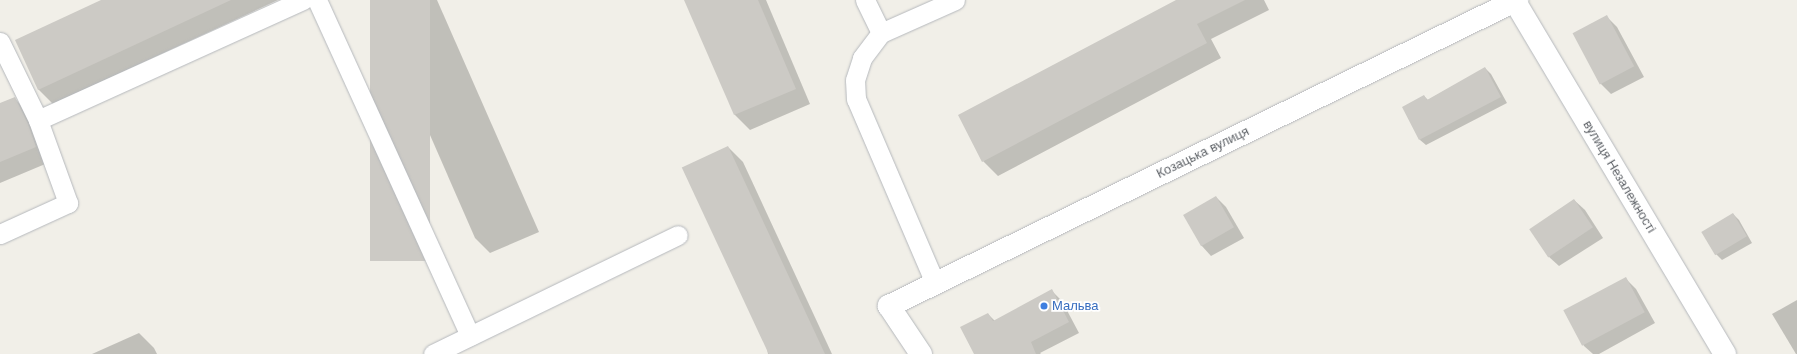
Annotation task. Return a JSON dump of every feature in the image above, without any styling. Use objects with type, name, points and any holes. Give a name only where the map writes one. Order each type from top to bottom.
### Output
[{"type":"street","name":"Козацька вулиця","points":[[921,354],[889,306],[1515,0]]},
{"type":"street","name":"вулиця Незалежності","points":[[1515,0],[1725,354]]},
{"type":"lane","points":[[38,120],[303,0]]},
{"type":"lane","points":[[317,0],[470,336]]},
{"type":"lane","points":[[865,0],[881,33]]},
{"type":"lane","points":[[935,283],[856,99],[855,80],[862,58],[881,33],[955,0]]},
{"type":"lane","points":[[0,42],[38,120],[68,204],[0,234]]},
{"type":"lane","points":[[434,354],[678,235]]},
{"type":"building","points":[[101,0],[231,0],[38,90],[15,40]]},
{"type":"building","points":[[370,0],[430,0],[430,261],[370,261]]},
{"type":"building","points":[[684,0],[758,0],[796,89],[734,115]]},
{"type":"building","points":[[1176,0],[1245,0],[1197,24],[1207,43],[982,162],[958,115]]},
{"type":"building","points":[[1607,15],[1634,66],[1600,85],[1573,33]]},
{"type":"building","points":[[1485,67],[1501,97],[1419,140],[1402,107],[1424,95],[1427,100]]},
{"type":"building","points":[[15,97],[28,124],[36,147],[0,162],[0,103]]},
{"type":"building","points":[[728,146],[825,354],[769,354],[682,168]]},
{"type":"building","points":[[1216,196],[1234,227],[1201,246],[1183,215]]},
{"type":"building","points":[[1574,199],[1593,227],[1548,257],[1529,229]]},
{"type":"building","points":[[1733,213],[1747,236],[1715,255],[1701,232]]},
{"type":"building","points":[[1626,277],[1645,312],[1582,346],[1563,310]]},
{"type":"building","points":[[1052,289],[1069,322],[1031,342],[1036,354],[974,354],[960,327],[988,313],[993,321]]},
{"type":"place","name":"Мальва","points":[[1044,306]]}]
